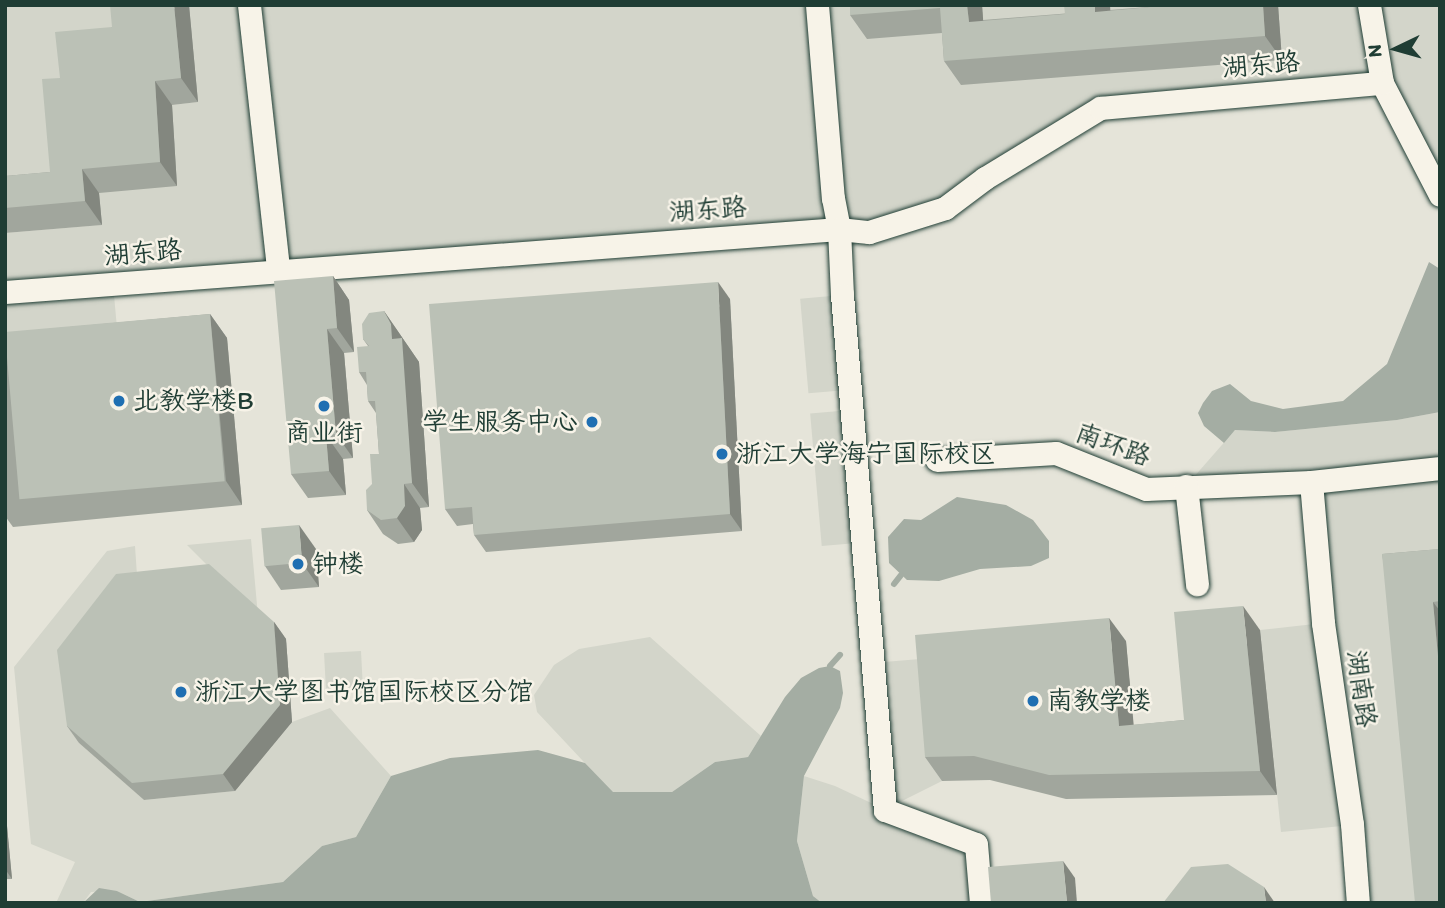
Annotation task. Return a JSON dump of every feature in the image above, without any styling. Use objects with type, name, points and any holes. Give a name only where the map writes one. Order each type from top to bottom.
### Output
[{"type":"street","points":[[248,5],[278,269]]},
{"type":"street","points":[[817,5],[839,229],[842,295],[885,810],[976,844],[981,903]]},
{"type":"street","points":[[1369,5],[1382,83],[1440,195]]},
{"type":"street","name":"湖东路","points":[[5,292],[278,269],[839,229],[869,232],[944,208],[985,178],[1100,107],[1382,83]]},
{"type":"street","name":"南环路","points":[[937,460],[1056,453],[1146,489],[1311,482],[1440,468]]},
{"type":"street","name":"湖南路","points":[[1311,482],[1323,623],[1352,824],[1358,903]]},
{"type":"street","points":[[1186,486],[1197,584]]},
{"type":"shaded area","name":"浙江大学海宁国际校区","points":[[5,5],[1440,5],[1440,903],[5,903]]},
{"type":"shaded area","points":[[5,5],[125,5],[67,196],[5,202]]},
{"type":"shaded area","points":[[189,5],[1440,5],[1440,195],[1382,83],[1100,108],[985,178],[869,232],[113,284],[117,328],[5,337],[5,233],[101,225],[99,193],[172,105],[197,102]]},
{"type":"shaded area","points":[[1429,262],[1440,269],[1440,412],[1397,420],[1275,432],[1235,430],[1224,443],[1204,426],[1198,413],[1203,403],[1212,391],[1230,384],[1251,401],[1283,409],[1343,401],[1387,364]]},
{"type":"shaded area","points":[[842,295],[850,390],[808,393],[800,299]]},
{"type":"shaded area","points":[[851,410],[863,542],[822,546],[810,414]]},
{"type":"shaded area","points":[[1440,412],[1440,575],[1429,903],[1358,903],[1352,825],[1281,832],[1260,630],[1323,623],[1311,483],[1186,486],[1235,430],[1275,432],[1397,420]]},
{"type":"shaded area","points":[[957,497],[1006,505],[1033,520],[1049,541],[1049,558],[1031,566],[980,569],[939,581],[907,580],[889,563],[888,537],[904,519],[921,520]]},
{"type":"shaded area","points":[[251,539],[258,616],[187,545]]},
{"type":"shaded area","points":[[135,546],[138,590],[69,667],[79,743],[144,800],[235,791],[292,722],[330,708],[391,776],[356,837],[322,846],[283,882],[140,902],[117,891],[91,892],[83,903],[56,903],[75,862],[31,844],[14,667],[107,551]]},
{"type":"shaded area","points":[[650,637],[761,736],[748,757],[715,762],[672,792],[613,793],[537,712],[534,695],[554,665],[579,649]]},
{"type":"shaded area","points":[[361,651],[363,690],[326,692],[324,653]]},
{"type":"shaded area","points":[[932,658],[942,781],[886,809],[976,844],[981,903],[822,903],[813,896],[797,841],[804,776],[835,786],[884,809],[872,663]]},
{"type":"shaded area","points":[[830,666],[840,671],[843,693],[840,708],[804,776],[797,841],[813,896],[822,903],[83,903],[99,888],[117,891],[140,902],[283,882],[322,846],[356,837],[391,776],[450,758],[538,750],[585,763],[613,792],[672,792],[715,762],[748,757],[785,697],[801,678],[819,668]]},
{"type":"building","points":[[110,5],[174,5],[181,78],[155,81],[160,162],[82,169],[85,201],[5,208],[5,176],[50,172],[42,79],[60,78],[55,32],[112,27]]},
{"type":"building","points":[[850,5],[967,5],[969,22],[1065,14],[1064,5],[1095,5],[1095,12],[1173,5],[1263,5],[1265,36],[944,61],[940,8],[850,15]]},
{"type":"building","points":[[333,276],[337,328],[327,329],[336,434],[326,435],[329,471],[291,474],[274,281]]},
{"type":"building","name":"学生服务中心","points":[[718,282],[730,514],[474,535],[472,507],[445,509],[429,304]]},
{"type":"building","points":[[384,311],[391,324],[392,339],[402,338],[412,483],[404,484],[405,506],[397,518],[381,520],[367,510],[366,490],[372,484],[370,454],[379,454],[375,401],[368,401],[366,372],[359,372],[357,347],[369,346],[363,339],[362,324],[369,313]]},
{"type":"building","name":"北教学楼B","points":[[210,314],[225,481],[19,499],[5,332]]},
{"type":"building","points":[[299,525],[302,563],[264,566],[261,528]]},
{"type":"building","points":[[1440,549],[1440,601],[1433,602],[1440,678],[1440,903],[1415,903],[1382,554]]},
{"type":"building","name":"浙江大学图书馆国际校区分馆","points":[[209,564],[274,622],[280,705],[223,774],[132,783],[67,726],[57,650],[116,574]]},
{"type":"building","name":"南教学楼","points":[[1243,606],[1260,771],[1049,775],[974,756],[925,757],[915,635],[1109,618],[1119,726],[1184,720],[1174,612]]},
{"type":"building","points":[[1063,861],[1067,903],[991,903],[988,867]]},
{"type":"building","points":[[1228,864],[1264,887],[1266,903],[1163,903],[1191,867]]},
{"type":"waterway","points":[[894,584],[901,575]]},
{"type":"waterway","points":[[830,666],[840,655]]},
{"type":"place","name":"北教学楼B","points":[[119,401]]},
{"type":"place","name":"商业街","points":[[324,406]]},
{"type":"place","name":"学生服务中心","points":[[592,422]]},
{"type":"place","name":"浙江大学海宁国际校区","points":[[722,454]]},
{"type":"place","name":"钟楼","points":[[298,564]]},
{"type":"place","name":"浙江大学图书馆国际校区分馆","points":[[181,692]]},
{"type":"place","name":"南教学楼","points":[[1033,701]]}]
